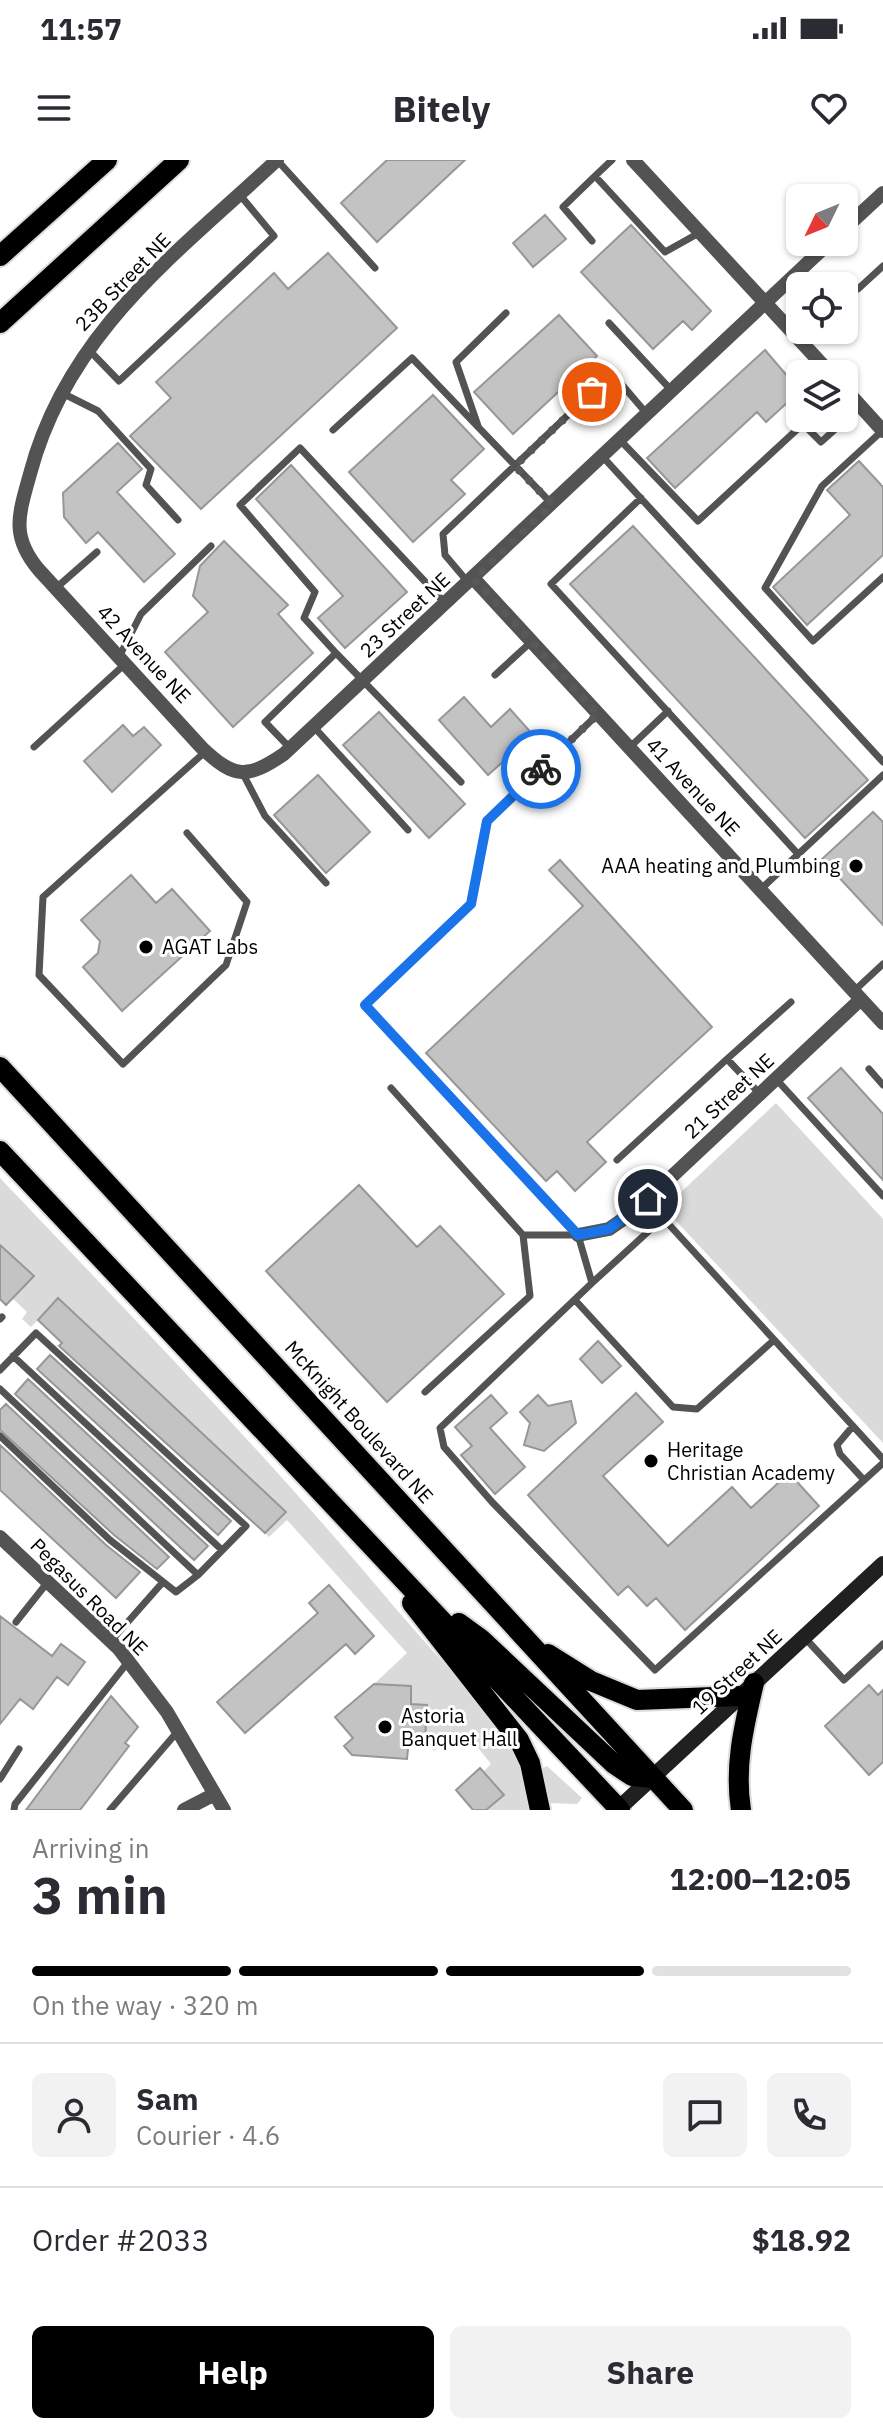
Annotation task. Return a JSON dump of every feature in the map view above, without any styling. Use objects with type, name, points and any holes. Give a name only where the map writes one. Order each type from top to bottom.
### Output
[{"type":"main road","points":[[0,256],[107,160]]},
{"type":"main road","points":[[0,323],[179,160]]},
{"type":"main road","name":"McKnight Boulevard NE","points":[[0,1067],[683,1810]]},
{"type":"main road","points":[[0,1151],[623,1810]]},
{"type":"main road","points":[[371,1544],[415,1608],[519,1740],[530,1763],[540,1810]]},
{"type":"main road","points":[[422,1597],[481,1639],[614,1764],[632,1776],[652,1778]]},
{"type":"main road","points":[[525,1639],[591,1681],[637,1700],[746,1690],[737,1778],[741,1810]]},
{"type":"street","name":"23B Street NE","points":[[23,551],[19,524],[41,436],[60,392],[87,348],[133,294],[277,160]]},
{"type":"street","points":[[633,160],[818,360]]},
{"type":"street","points":[[858,216],[883,193]]},
{"type":"street","name":"23 Street NE","points":[[243,774],[263,768],[290,748],[815,256]]},
{"type":"street","points":[[858,404],[883,430]]},
{"type":"street","name":"42 Avenue NE","points":[[23,551],[206,751],[223,767],[243,774]]},
{"type":"street","name":"41 Avenue NE","points":[[471,581],[883,1023]]},
{"type":"street","name":"21 Street NE","points":[[578,1235],[609,1229],[648,1199],[776,1079],[857,995]]},
{"type":"street","name":"Pegasus Road NE","points":[[2,1544],[111,1641],[178,1731],[224,1810]]},
{"type":"street","name":"19 Street NE","points":[[623,1810],[652,1778],[883,1564]]},
{"type":"street","points":[[184,1810],[213,1795]]},
{"type":"lane","points":[[277,160],[375,268]]},
{"type":"lane","points":[[592,241],[563,207],[612,160]]},
{"type":"lane","points":[[595,176],[665,252],[699,232]]},
{"type":"lane","points":[[87,348],[119,381],[274,236],[240,195]]},
{"type":"lane","points":[[858,289],[883,266]]},
{"type":"lane","points":[[479,428],[456,362],[506,313]]},
{"type":"lane","points":[[609,323],[672,391]]},
{"type":"lane","points":[[333,430],[412,358],[552,504]]},
{"type":"lane","points":[[471,581],[445,555],[443,534],[612,373],[647,414]]},
{"type":"lane","points":[[60,392],[98,411],[151,469],[146,485],[178,520]]},
{"type":"lane","points":[[620,440],[698,521],[803,424],[821,442],[861,407]]},
{"type":"lane","points":[[883,430],[822,486],[765,588],[813,641],[883,577]]},
{"type":"lane","points":[[446,604],[300,448],[240,505],[315,592],[304,618],[461,782]]},
{"type":"lane","points":[[602,456],[883,762]]},
{"type":"lane","points":[[641,498],[551,584],[798,854]]},
{"type":"lane","points":[[34,747],[122,661],[141,614],[211,546]]},
{"type":"lane","points":[[56,588],[97,552]]},
{"type":"lane","points":[[495,675],[531,642]]},
{"type":"lane","points":[[290,748],[265,722],[336,653]]},
{"type":"lane","points":[[629,748],[668,711]]},
{"type":"lane","points":[[592,1283],[578,1235],[365,1005],[471,904],[487,821],[598,714]]},
{"type":"lane","points":[[313,726],[408,830]]},
{"type":"lane","points":[[187,833],[247,902],[226,965],[123,1064],[39,975],[43,897],[206,751]]},
{"type":"lane","points":[[243,774],[265,816],[326,883]]},
{"type":"lane","points":[[760,890],[883,775]]},
{"type":"lane","points":[[857,995],[883,964]]},
{"type":"lane","points":[[617,1160],[791,1002]]},
{"type":"lane","points":[[727,1059],[760,1094]]},
{"type":"lane","points":[[869,1069],[883,1085]]},
{"type":"lane","points":[[776,1079],[883,1196]]},
{"type":"lane","points":[[391,1088],[523,1235],[530,1296],[425,1392]]},
{"type":"lane","points":[[648,1199],[883,1461],[655,1670],[492,1502],[444,1447],[440,1428],[663,1218]]},
{"type":"lane","points":[[523,1235],[578,1235]]},
{"type":"lane","points":[[575,1300],[673,1407],[697,1409],[774,1340]]},
{"type":"lane","points":[[0,1370],[36,1333],[246,1526],[198,1575],[176,1592],[110,1540],[0,1436]]},
{"type":"lane","points":[[13,1356],[222,1550]]},
{"type":"lane","points":[[0,1389],[198,1575]]},
{"type":"lane","points":[[853,1426],[837,1445],[840,1454],[864,1480]]},
{"type":"lane","points":[[16,1622],[48,1582]]},
{"type":"lane","points":[[111,1641],[163,1582]]},
{"type":"lane","points":[[804,1637],[844,1680],[883,1644]]},
{"type":"lane","points":[[14,1810],[15,1804],[128,1662]]},
{"type":"lane","points":[[110,1810],[178,1731]]},
{"type":"lane","points":[[0,1779],[19,1749]]},
{"type":"shaded area","points":[[776,1103],[883,1219],[883,1443],[664,1208]]},
{"type":"shaded area","points":[[0,1178],[248,1440],[464,1686],[519,1763],[529,1792],[528,1810],[486,1810],[503,1795],[483,1772],[491,1764],[466,1733],[457,1739],[457,1748],[449,1738],[434,1751],[425,1740],[427,1706],[411,1704],[411,1686],[374,1684],[407,1653],[287,1520],[269,1537],[265,1533],[285,1511],[59,1298],[31,1327],[22,1319],[27,1312],[13,1299],[34,1276],[0,1245]]},
{"type":"shaded area","points":[[547,1766],[582,1798],[577,1804],[548,1803],[541,1769]]},
{"type":"building","points":[[387,160],[465,160],[377,242],[341,203]]},
{"type":"building","points":[[545,215],[566,239],[533,267],[513,243]]},
{"type":"building","points":[[631,225],[711,311],[692,330],[683,321],[653,349],[581,272]]},
{"type":"building","points":[[328,253],[397,328],[201,509],[130,436],[171,398],[156,382],[274,273],[288,289]]},
{"type":"building","points":[[559,315],[597,356],[513,434],[474,392]]},
{"type":"building","points":[[765,350],[786,375],[786,404],[766,422],[757,412],[675,488],[647,458]]},
{"type":"building","points":[[433,395],[484,449],[451,480],[465,494],[413,542],[349,472]]},
{"type":"building","points":[[118,443],[142,469],[117,492],[175,554],[144,582],[98,532],[86,543],[64,517],[63,493]]},
{"type":"building","points":[[859,461],[883,487],[883,555],[807,625],[773,587],[850,515],[827,490]]},
{"type":"building","points":[[291,465],[407,592],[345,648],[318,618],[343,596],[256,499]]},
{"type":"building","points":[[633,526],[868,780],[805,838],[570,584]]},
{"type":"building","points":[[224,541],[288,605],[278,614],[313,653],[233,727],[165,652],[208,612],[193,596],[200,566]]},
{"type":"building","points":[[464,697],[491,727],[510,709],[533,735],[488,775],[439,720]]},
{"type":"building","points":[[379,712],[465,804],[429,838],[343,745]]},
{"type":"building","points":[[123,725],[133,736],[144,727],[161,745],[112,792],[84,761]]},
{"type":"building","points":[[318,775],[370,832],[326,873],[274,815]]},
{"type":"building","name":"AAA heating and Plumbing","points":[[873,812],[883,822],[883,925],[822,859]]},
{"type":"building","points":[[560,860],[712,1027],[587,1142],[606,1162],[575,1191],[557,1171],[546,1181],[426,1053],[583,906],[549,870]]},
{"type":"building","name":"AGAT Labs","points":[[131,875],[156,903],[172,889],[210,931],[122,1011],[83,967],[98,953],[100,941],[81,920]]},
{"type":"building","points":[[841,1068],[883,1114],[883,1180],[808,1098]]},
{"type":"building","points":[[359,1185],[417,1247],[440,1226],[504,1294],[387,1402],[266,1271]]},
{"type":"building","points":[[0,1245],[34,1276],[6,1305],[0,1299]]},
{"type":"building","points":[[58,1298],[286,1512],[265,1533],[59,1346],[62,1343],[38,1320]]},
{"type":"building","points":[[598,1341],[621,1366],[602,1383],[580,1359]]},
{"type":"building","points":[[50,1355],[231,1521],[218,1535],[37,1369]]},
{"type":"building","points":[[28,1379],[208,1546],[194,1560],[15,1394]]},
{"type":"building","points":[[636,1393],[663,1422],[603,1476],[668,1546],[732,1487],[751,1508],[789,1473],[819,1506],[685,1630],[656,1598],[647,1606],[628,1586],[618,1595],[528,1495]]},
{"type":"building","points":[[491,1395],[507,1413],[490,1428],[525,1467],[495,1494],[461,1455],[472,1446],[455,1427]]},
{"type":"building","points":[[538,1395],[548,1406],[571,1401],[576,1423],[544,1451],[524,1445],[530,1423],[520,1412]]},
{"type":"building","points":[[6,1404],[169,1557],[157,1569],[114,1535],[0,1430],[0,1410]]},
{"type":"building","points":[[0,1445],[106,1545],[140,1572],[116,1598],[0,1490]]},
{"type":"building","points":[[329,1585],[374,1636],[355,1654],[346,1644],[245,1733],[217,1702],[318,1613],[309,1603]]},
{"type":"building","points":[[0,1616],[52,1656],[61,1644],[85,1662],[68,1685],[57,1677],[33,1709],[20,1699],[0,1724]]},
{"type":"building","name":"Astoria Banquet Hall","points":[[374,1684],[411,1686],[411,1704],[427,1705],[425,1740],[409,1739],[407,1759],[352,1755],[344,1746],[353,1738],[335,1717]]},
{"type":"building","points":[[869,1685],[878,1695],[883,1690],[883,1762],[869,1775],[825,1726]]},
{"type":"building","points":[[111,1696],[138,1727],[125,1743],[129,1746],[80,1810],[26,1810]]},
{"type":"building","points":[[480,1768],[504,1795],[486,1810],[473,1810],[456,1790]]},
{"type":"way so far","points":[[541,769],[598,714],[474,579],[552,504],[515,466],[592,392]]},
{"type":"place","name":"AAA heating and Plumbing","points":[[856,866]]},
{"type":"place","name":"AGAT Labs","points":[[146,947]]},
{"type":"place","name":"Heritage Christian Academy","points":[[651,1461]]},
{"type":"place","name":"Astoria Banquet Hall","points":[[385,1727]]},
{"type":"route","points":[[541,769],[487,821],[471,904],[365,1005],[578,1235],[609,1229],[648,1199]]}]
